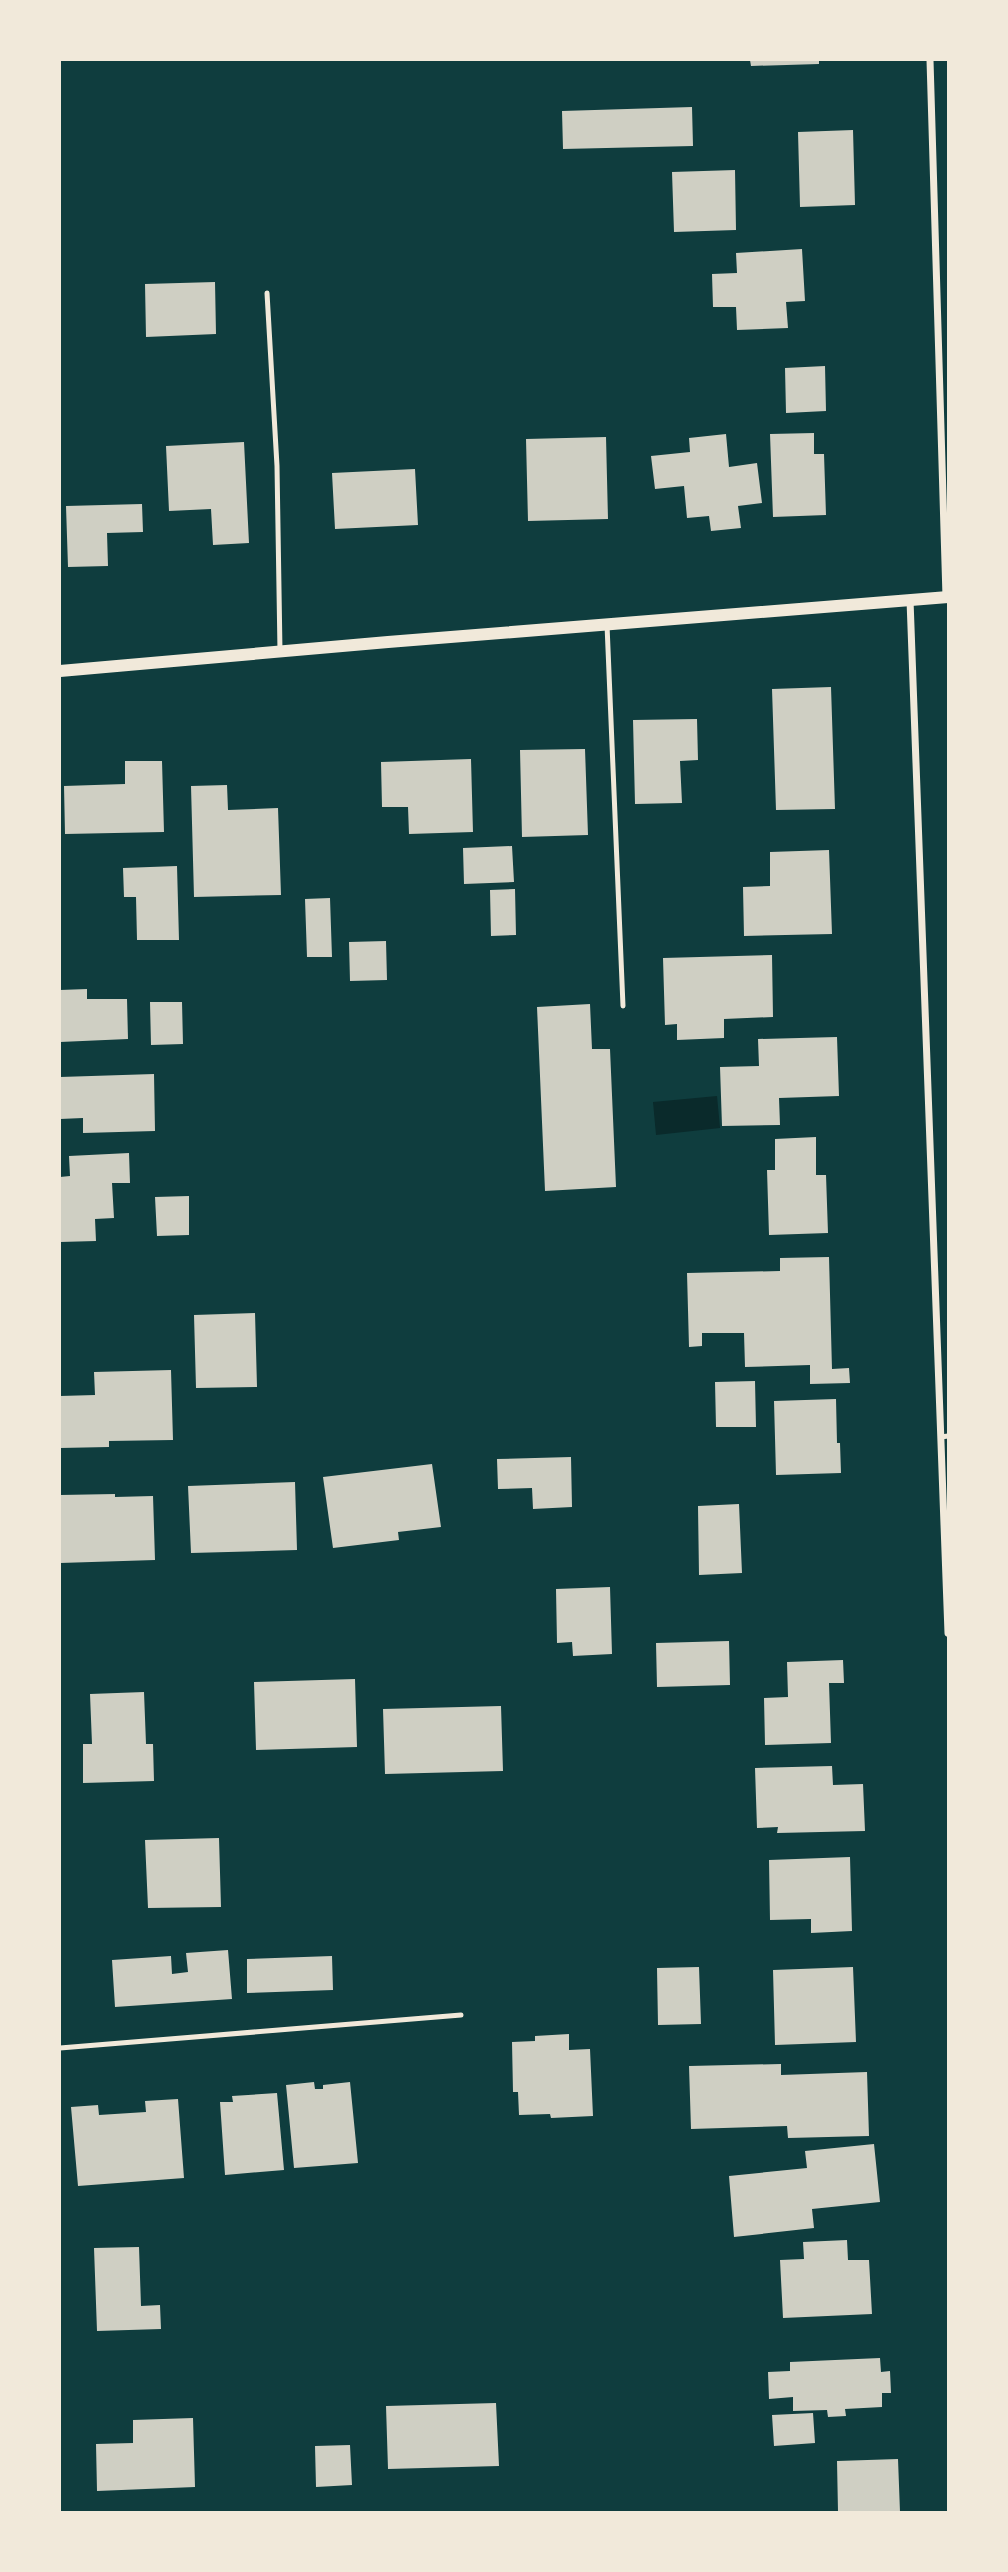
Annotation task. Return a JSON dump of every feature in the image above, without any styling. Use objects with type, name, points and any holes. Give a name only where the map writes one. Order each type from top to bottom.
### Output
[{"type":"street","points":[[60,671],[947,597],[930,60]]},
{"type":"street","points":[[910,600],[945,1437],[948,1633]]},
{"type":"lane","points":[[267,293],[277,466],[280,651]]},
{"type":"lane","points":[[607,625],[623,1006]]},
{"type":"lane","points":[[60,2048],[461,2015]]},
{"type":"water","points":[[717,1096],[720,1128],[656,1135],[653,1102]]},
{"type":"building","points":[[750,60],[819,60],[819,64],[751,66]]},
{"type":"building","points":[[692,107],[693,146],[563,149],[562,111]]},
{"type":"building","points":[[853,130],[855,205],[800,207],[798,132]]},
{"type":"building","points":[[735,170],[736,230],[674,232],[672,172]]},
{"type":"building","points":[[802,249],[805,301],[786,302],[788,328],[737,330],[736,307],[713,307],[712,274],[737,273],[736,253]]},
{"type":"building","points":[[215,282],[216,334],[146,337],[145,284]]},
{"type":"building","points":[[825,366],[826,411],[786,413],[785,368]]},
{"type":"building","points":[[814,433],[814,454],[824,454],[826,515],[773,517],[770,434]]},
{"type":"building","points":[[726,434],[729,467],[757,463],[762,503],[738,506],[741,528],[711,531],[709,516],[687,518],[684,486],[655,489],[651,456],[690,452],[689,438]]},
{"type":"building","points":[[606,437],[608,519],[528,521],[526,439]]},
{"type":"building","points":[[244,442],[249,543],[213,545],[211,509],[169,511],[166,446]]},
{"type":"building","points":[[415,469],[418,525],[335,529],[332,473]]},
{"type":"building","points":[[142,504],[143,532],[107,533],[108,566],[68,567],[66,506]]},
{"type":"building","points":[[831,687],[835,809],[776,810],[772,689]]},
{"type":"building","points":[[697,719],[698,760],[680,761],[682,803],[635,804],[633,720]]},
{"type":"building","points":[[585,749],[588,835],[522,837],[520,750]]},
{"type":"building","points":[[471,759],[473,832],[409,834],[408,807],[382,807],[381,762]]},
{"type":"building","points":[[125,761],[162,761],[164,832],[65,834],[64,786],[125,784]]},
{"type":"building","points":[[227,785],[228,810],[278,808],[281,895],[194,897],[191,786]]},
{"type":"building","points":[[512,846],[514,882],[464,884],[463,848]]},
{"type":"building","points":[[829,850],[832,934],[744,936],[743,887],[770,886],[770,852]]},
{"type":"building","points":[[177,866],[179,940],[137,940],[136,897],[124,897],[123,868]]},
{"type":"building","points":[[515,889],[516,935],[491,936],[490,890]]},
{"type":"building","points":[[330,898],[332,957],[307,957],[305,899]]},
{"type":"building","points":[[386,941],[387,980],[350,981],[349,942]]},
{"type":"building","points":[[772,955],[773,1017],[724,1019],[724,1038],[677,1040],[677,1024],[665,1025],[663,958]]},
{"type":"building","points":[[87,989],[87,999],[127,999],[128,1039],[60,1042],[60,990]]},
{"type":"building","points":[[150,1002],[182,1002],[183,1044],[151,1045]]},
{"type":"building","points":[[590,1004],[592,1049],[610,1049],[616,1187],[545,1191],[537,1007]]},
{"type":"building","points":[[837,1037],[839,1096],[779,1098],[780,1125],[722,1126],[720,1067],[759,1066],[758,1039]]},
{"type":"building","points":[[154,1074],[155,1131],[83,1133],[83,1118],[60,1119],[60,1077]]},
{"type":"building","points":[[816,1137],[816,1175],[826,1175],[828,1233],[769,1235],[767,1170],[775,1170],[775,1139]]},
{"type":"building","points":[[129,1153],[130,1183],[112,1183],[114,1218],[95,1219],[96,1241],[60,1242],[60,1177],[70,1176],[69,1156]]},
{"type":"building","points":[[189,1196],[189,1235],[157,1236],[155,1197]]},
{"type":"building","points":[[829,1257],[832,1369],[849,1368],[850,1383],[810,1384],[810,1365],[745,1367],[744,1333],[702,1333],[702,1346],[689,1347],[687,1273],[780,1271],[780,1258]]},
{"type":"building","points":[[255,1313],[257,1387],[196,1388],[194,1315]]},
{"type":"building","points":[[171,1370],[173,1440],[109,1441],[109,1447],[60,1448],[60,1396],[95,1395],[94,1372]]},
{"type":"building","points":[[755,1381],[756,1427],[716,1427],[715,1382]]},
{"type":"building","points":[[836,1399],[841,1473],[776,1475],[774,1401]]},
{"type":"building","points":[[571,1457],[572,1507],[533,1509],[532,1488],[498,1489],[497,1459]]},
{"type":"building","points":[[432,1464],[441,1527],[398,1532],[399,1540],[333,1548],[323,1477]]},
{"type":"building","points":[[295,1482],[297,1550],[191,1553],[188,1486]]},
{"type":"building","points":[[115,1494],[115,1497],[153,1496],[155,1560],[60,1563],[60,1495]]},
{"type":"building","points":[[739,1504],[742,1573],[699,1575],[698,1506]]},
{"type":"building","points":[[610,1587],[612,1654],[573,1656],[572,1642],[557,1643],[556,1589]]},
{"type":"building","points":[[729,1641],[730,1685],[657,1687],[656,1643]]},
{"type":"building","points":[[843,1660],[844,1683],[829,1683],[831,1743],[765,1745],[764,1698],[788,1697],[787,1662]]},
{"type":"building","points":[[355,1679],[357,1747],[256,1750],[254,1682]]},
{"type":"building","points":[[144,1692],[146,1744],[153,1744],[154,1781],[83,1783],[83,1744],[92,1744],[90,1694]]},
{"type":"building","points":[[501,1706],[503,1771],[385,1774],[383,1709]]},
{"type":"building","points":[[832,1766],[833,1785],[863,1784],[865,1831],[777,1833],[778,1827],[757,1828],[755,1768]]},
{"type":"building","points":[[219,1838],[221,1907],[148,1908],[145,1840]]},
{"type":"building","points":[[850,1857],[852,1931],[811,1933],[811,1919],[770,1920],[769,1860]]},
{"type":"building","points":[[228,1950],[232,1999],[115,2007],[112,1960],[171,1956],[172,1974],[188,1972],[186,1953]]},
{"type":"building","points":[[332,1956],[333,1990],[247,1993],[247,1959]]},
{"type":"building","points":[[699,1967],[701,2024],[658,2025],[657,1968]]},
{"type":"building","points":[[853,1967],[856,2042],[775,2045],[773,1970]]},
{"type":"building","points":[[569,2034],[569,2050],[590,2049],[593,2116],[551,2118],[550,2114],[519,2115],[518,2092],[513,2092],[512,2042],[535,2041],[535,2036]]},
{"type":"building","points":[[781,2064],[781,2075],[867,2072],[869,2136],[788,2138],[787,2126],[691,2129],[689,2066]]},
{"type":"building","points":[[314,2082],[315,2089],[323,2089],[323,2085],[350,2082],[358,2163],[294,2168],[286,2085]]},
{"type":"building","points":[[277,2093],[284,2170],[225,2175],[220,2102],[233,2102],[232,2096]]},
{"type":"building","points":[[178,2099],[184,2178],[78,2186],[71,2107],[98,2105],[99,2115],[146,2112],[145,2101]]},
{"type":"building","points":[[874,2144],[880,2202],[812,2209],[814,2228],[734,2237],[729,2176],[807,2168],[805,2151]]},
{"type":"building","points":[[847,2240],[848,2260],[869,2260],[872,2314],[783,2318],[780,2260],[804,2259],[803,2242]]},
{"type":"building","points":[[139,2247],[141,2306],[160,2305],[161,2329],[97,2331],[94,2248]]},
{"type":"building","points":[[880,2358],[881,2372],[890,2371],[891,2393],[882,2393],[882,2407],[845,2409],[846,2416],[828,2417],[827,2410],[793,2411],[793,2397],[769,2399],[768,2372],[790,2371],[790,2362]]},
{"type":"building","points":[[496,2403],[499,2466],[388,2469],[386,2406]]},
{"type":"building","points":[[813,2413],[815,2443],[774,2446],[772,2415]]},
{"type":"building","points":[[193,2418],[195,2487],[97,2491],[96,2444],[133,2443],[133,2420]]},
{"type":"building","points":[[350,2445],[352,2485],[316,2487],[315,2446]]},
{"type":"building","points":[[898,2459],[900,2512],[838,2512],[837,2461]]}]
